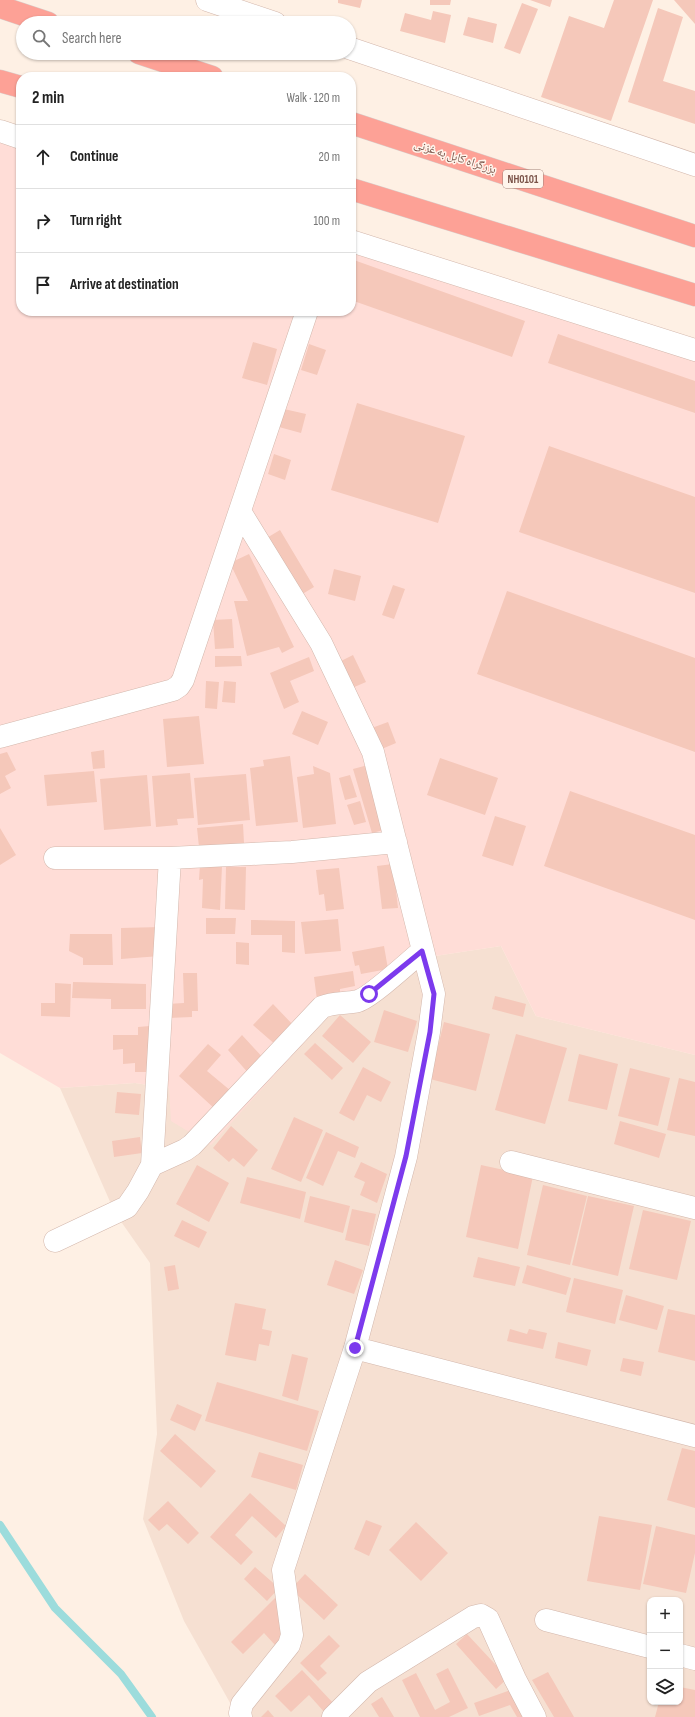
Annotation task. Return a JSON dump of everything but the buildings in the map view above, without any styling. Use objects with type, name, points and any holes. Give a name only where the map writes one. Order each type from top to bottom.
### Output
[{"type":"highway","points":[[0,7],[27,16]]},
{"type":"highway","points":[[160,60],[197,72]]},
{"type":"highway","points":[[0,81],[16,86]]},
{"type":"highway","name":"بزرگراه کابل به غزنی","points":[[356,125],[695,236]]},
{"type":"highway","points":[[356,191],[695,295]]},
{"type":"street","points":[[207,0],[254,16]]},
{"type":"street","points":[[356,50],[695,165]]},
{"type":"street","points":[[0,131],[16,136]]},
{"type":"street","points":[[356,243],[695,350]]},
{"type":"street","points":[[0,737],[174,690],[179,686],[183,680],[241,513],[305,316]]},
{"type":"street","points":[[241,513],[321,642],[373,752],[434,994],[430,1032],[406,1156],[355,1348],[283,1570],[292,1635],[289,1645],[242,1704],[240,1713],[241,1717]]},
{"type":"street","points":[[55,858],[170,858],[292,852],[396,842]]},
{"type":"street","points":[[56,1241],[126,1207],[138,1191],[152,1165],[170,858]]},
{"type":"street","points":[[152,1165],[185,1150],[192,1144],[322,1007],[331,1003],[359,1001],[422,951]]},
{"type":"street","points":[[511,1162],[695,1208]]},
{"type":"street","points":[[355,1348],[695,1436]]},
{"type":"street","points":[[333,1717],[368,1682],[473,1617],[482,1615],[488,1619],[515,1679],[535,1717]]},
{"type":"street","points":[[546,1620],[647,1646]]},
{"type":"street","points":[[683,1656],[695,1659]]},
{"type":"shaded area","points":[[0,129],[16,134],[16,316],[356,316],[356,246],[695,356],[695,1055],[536,1016],[501,946],[422,958],[334,1010],[211,1145],[171,1121],[169,1088],[135,1083],[60,1088],[0,1053]]},
{"type":"shaded area","points":[[501,946],[536,1016],[695,1055],[695,1717],[238,1717],[184,1621],[143,1519],[157,1434],[150,1263],[115,1213],[60,1088],[135,1083],[169,1088],[335,1010],[422,958]]},
{"type":"waterway","points":[[0,1525],[55,1608],[121,1674],[152,1717]]},
{"type":"route","points":[[355,1348],[406,1156],[430,1032],[434,994],[422,951],[369,994]]}]
